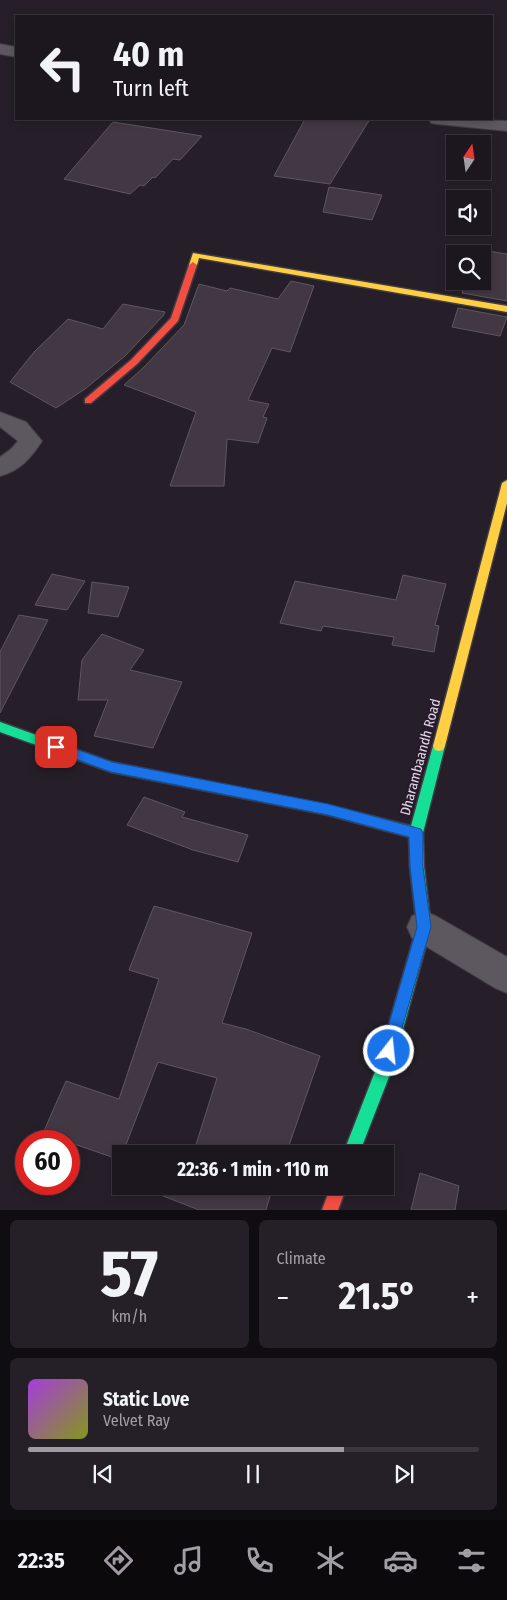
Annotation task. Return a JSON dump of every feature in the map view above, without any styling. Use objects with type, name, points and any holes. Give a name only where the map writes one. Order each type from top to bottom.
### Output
[{"type":"street","points":[[0,49],[15,52]]},
{"type":"street","points":[[447,120],[507,126]]},
{"type":"street","points":[[88,401],[134,362],[175,319],[196,254],[507,309]]},
{"type":"street","points":[[0,419],[8,421],[23,430],[30,441],[20,456],[0,468]]},
{"type":"street","name":"Dharambaandh Road","points":[[354,1145],[384,1069],[424,927],[416,867],[416,833],[507,483]]},
{"type":"street","points":[[0,727],[111,767],[328,810],[416,833]]},
{"type":"street","points":[[424,927],[507,976]]},
{"type":"street","points":[[330,1210],[336,1195]]},
{"type":"building","points":[[304,120],[369,120],[330,184],[274,176]]},
{"type":"building","points":[[113,122],[202,136],[180,160],[173,159],[155,178],[153,177],[144,186],[140,185],[130,194],[64,179]]},
{"type":"building","points":[[329,187],[382,195],[372,220],[323,212]]},
{"type":"building","points":[[491,251],[507,254],[507,301],[462,293],[463,290],[491,290]]},
{"type":"building","points":[[291,281],[314,286],[290,352],[272,348],[248,400],[269,404],[263,417],[267,418],[258,443],[227,439],[224,486],[170,486],[196,412],[124,385],[184,325],[199,284],[227,291],[230,288],[278,299]]},
{"type":"building","points":[[123,304],[165,312],[125,356],[85,389],[56,408],[10,382],[34,352],[68,319],[103,329]]},
{"type":"building","points":[[458,308],[507,317],[500,336],[452,327]]},
{"type":"building","points":[[52,574],[85,581],[67,610],[35,605]]},
{"type":"building","points":[[403,575],[446,584],[435,625],[439,626],[434,652],[392,645],[394,637],[323,626],[321,631],[280,623],[295,581],[396,600]]},
{"type":"building","points":[[92,582],[129,587],[118,617],[88,613]]},
{"type":"building","points":[[19,615],[48,620],[0,713],[0,652]]},
{"type":"building","points":[[102,634],[144,650],[130,670],[182,682],[153,748],[94,736],[108,700],[78,700],[82,660]]},
{"type":"building","points":[[144,797],[185,812],[182,817],[248,835],[238,862],[193,850],[127,825]]},
{"type":"building","points":[[154,906],[252,933],[222,1023],[246,1029],[320,1056],[289,1145],[196,1145],[217,1078],[158,1062],[126,1145],[112,1145],[112,1157],[80,1146],[80,1130],[44,1130],[66,1081],[119,1099],[159,979],[129,970]]},
{"type":"building","points":[[420,1173],[459,1186],[455,1210],[411,1210]]},
{"type":"building","points":[[161,1195],[270,1195],[266,1210],[199,1210]]},
{"type":"traffic: fast","points":[[0,727],[111,767],[328,810],[416,833]]},
{"type":"traffic: fast","points":[[354,1145],[384,1069],[424,927],[417,867],[416,833],[439,746]]},
{"type":"traffic: slow","points":[[193,265],[196,255],[507,309]]},
{"type":"traffic: slow","points":[[439,746],[507,483]]},
{"type":"traffic: jam","points":[[88,401],[134,362],[175,319],[193,265]]},
{"type":"traffic: jam","points":[[330,1210],[336,1195]]},
{"type":"route","points":[[56,747],[111,767],[328,810],[416,833],[416,867],[424,927],[389,1051]]}]
